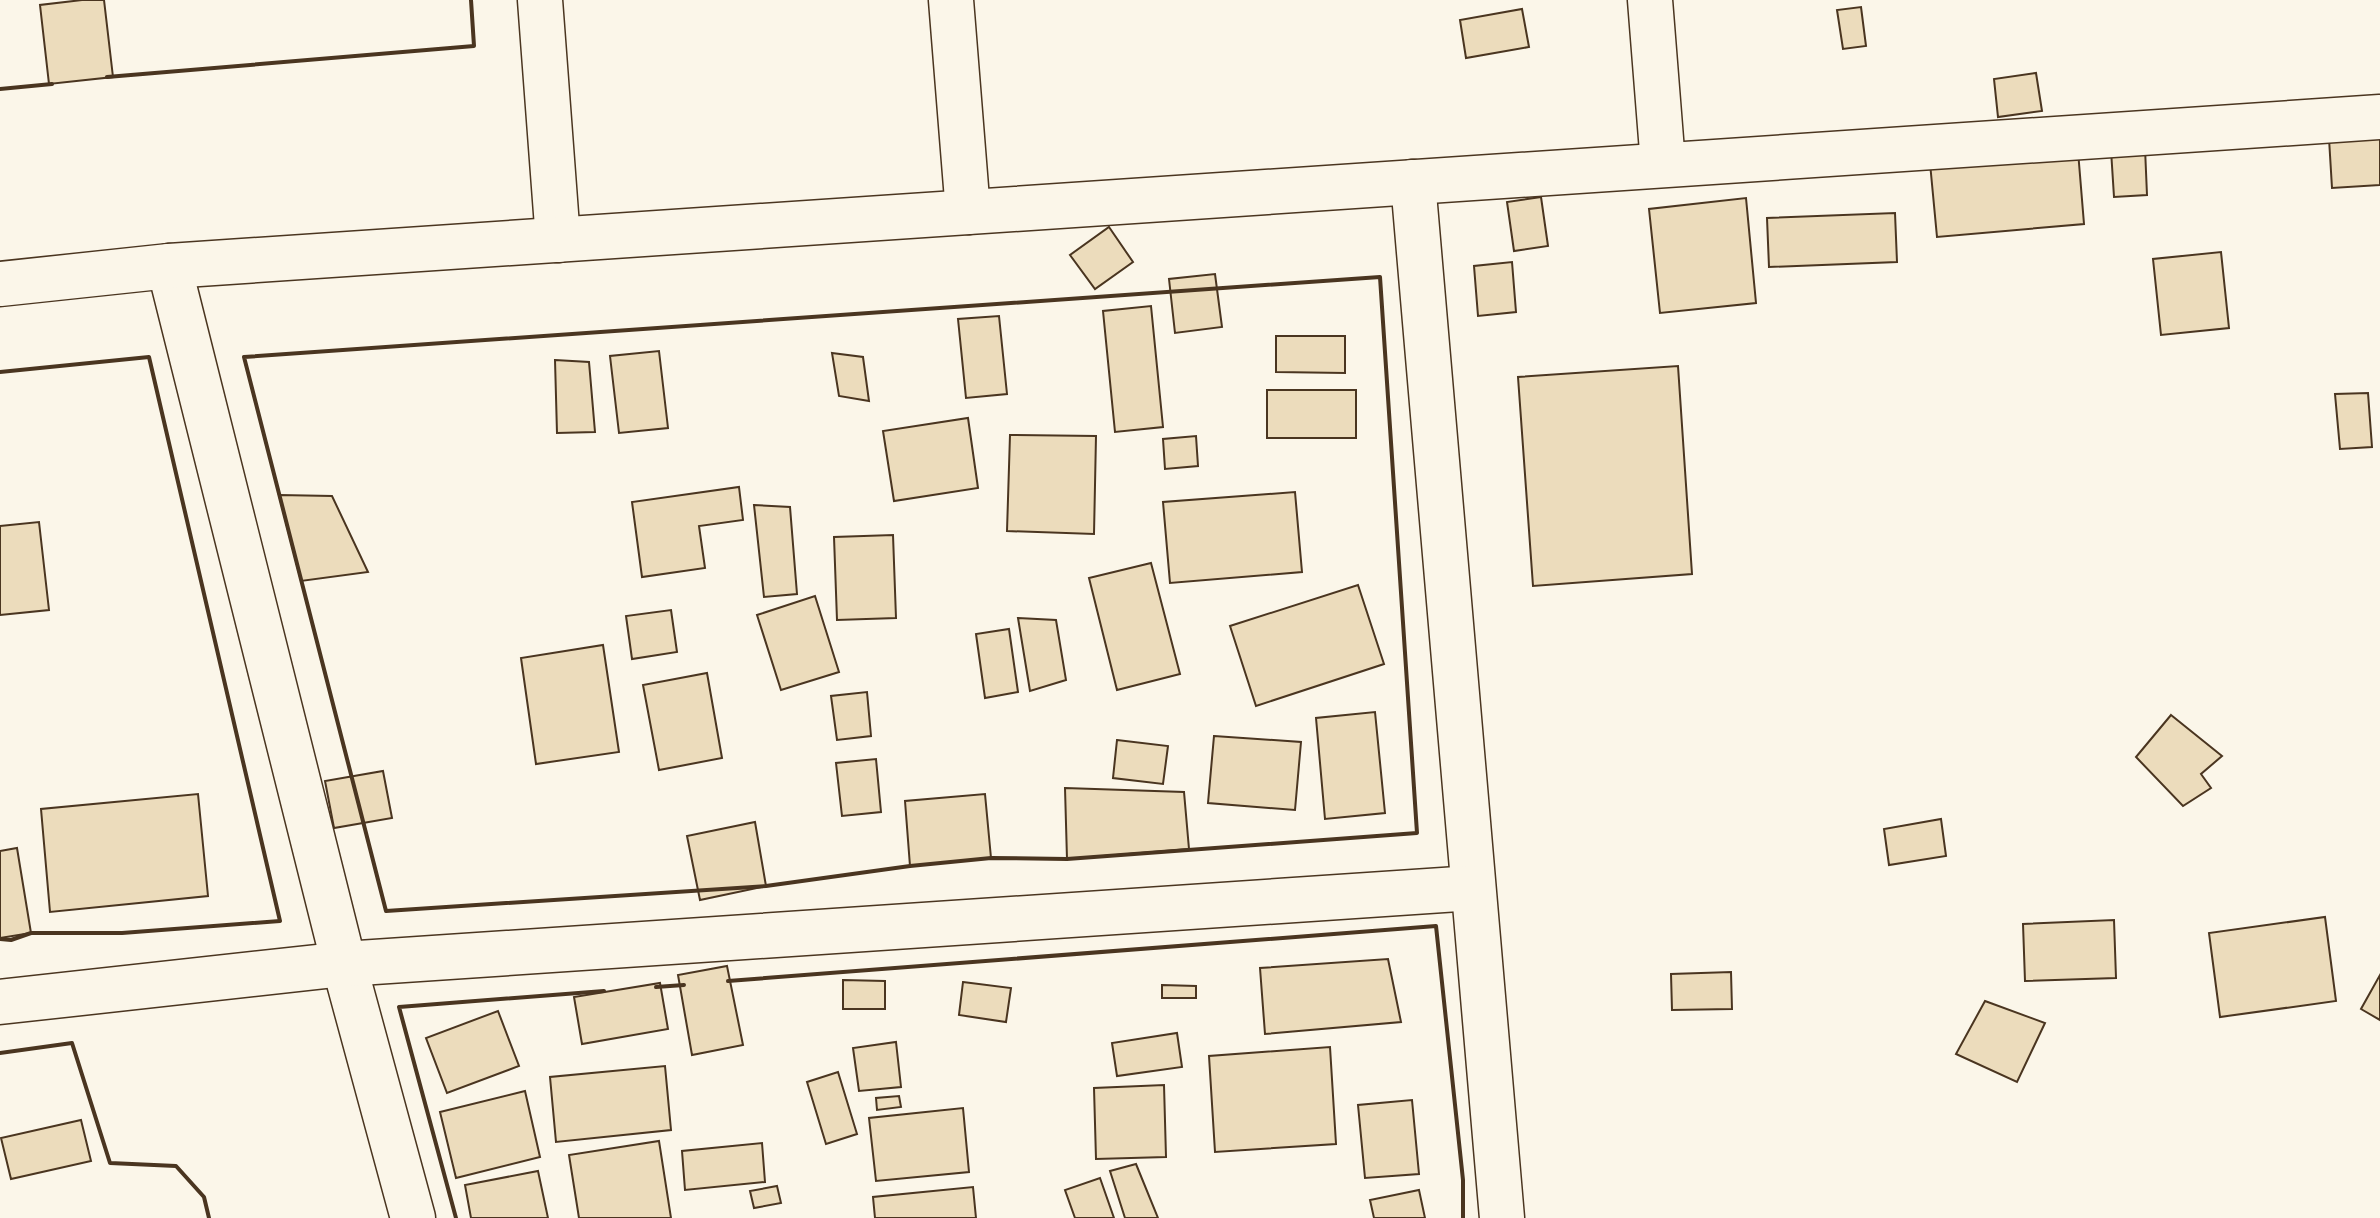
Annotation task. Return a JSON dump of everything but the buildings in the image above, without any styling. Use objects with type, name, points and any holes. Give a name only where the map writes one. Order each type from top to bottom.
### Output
[{"type":"street","points":[[540,0],[558,240]]},
{"type":"street","points":[[951,0],[968,212]]},
{"type":"street","points":[[1650,0],[1663,164]]},
{"type":"street","points":[[0,284],[169,266],[2380,117]]},
{"type":"street","points":[[1413,182],[1502,1218]]},
{"type":"street","points":[[169,266],[344,964],[413,1218]]},
{"type":"street","points":[[0,1002],[344,964],[1473,888]]},
{"type":"wall","points":[[107,77],[474,46],[471,0]]},
{"type":"wall","points":[[0,89],[52,84]]},
{"type":"wall","points":[[1380,277],[1417,833],[1067,859],[991,858],[766,886],[386,911],[244,357],[1380,277]]},
{"type":"wall","points":[[0,372],[149,357],[280,921],[122,933],[31,933],[11,940],[0,939]]},
{"type":"wall","points":[[728,981],[1436,926],[1463,1180],[1463,1218]]},
{"type":"wall","points":[[656,987],[684,985]]},
{"type":"wall","points":[[456,1218],[399,1007],[604,991]]},
{"type":"wall","points":[[0,1053],[72,1043],[110,1163],[176,1166],[204,1197],[209,1218]]}]
